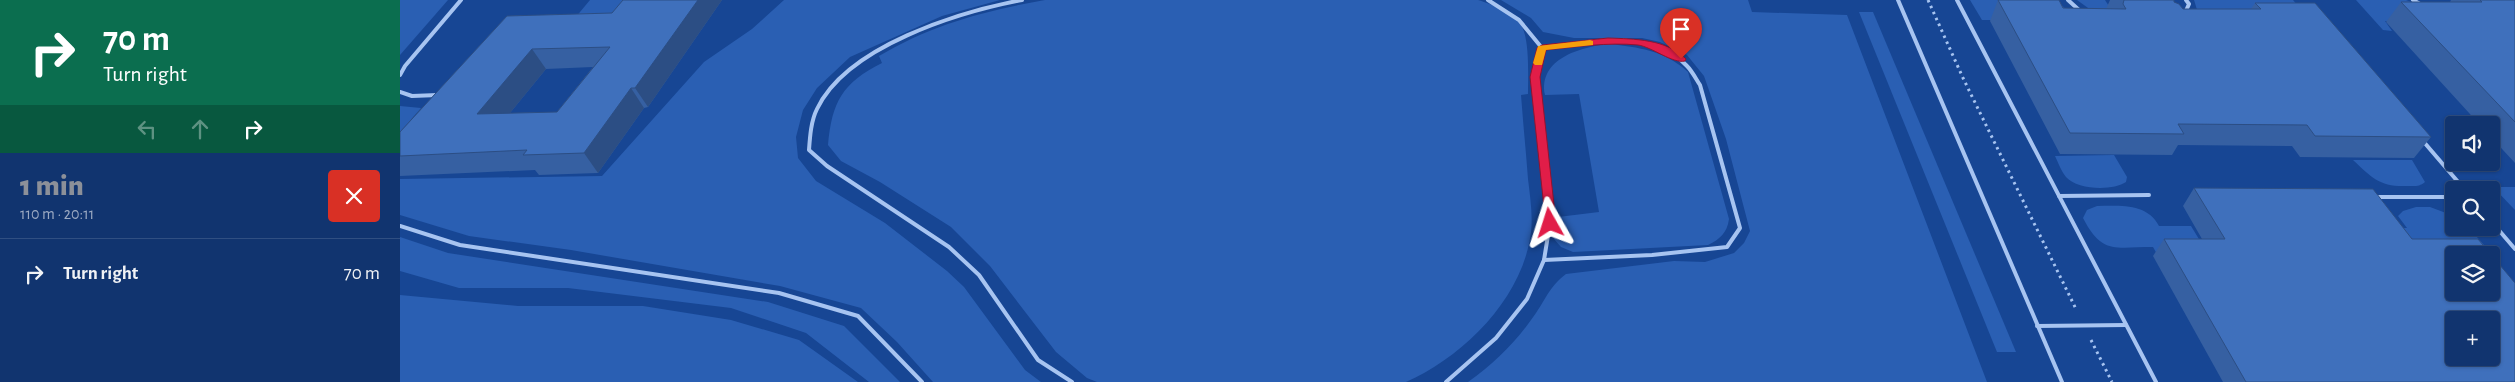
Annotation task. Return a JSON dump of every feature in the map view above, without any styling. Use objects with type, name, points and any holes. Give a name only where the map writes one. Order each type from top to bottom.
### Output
[{"type":"lane","points":[[400,75],[405,66],[461,0]]},
{"type":"lane","points":[[1022,0],[992,4],[945,18],[867,56],[834,83],[817,106],[810,133],[809,150],[827,166],[890,207],[961,258],[980,275],[1038,360],[1072,382]]},
{"type":"lane","points":[[1446,382],[1496,338],[1527,299],[1544,260],[1550,223],[1535,77],[1542,48],[1526,25],[1512,11],[1488,0]]},
{"type":"lane","points":[[1898,0],[2062,382]]},
{"type":"lane","points":[[1957,0],[2156,382]]},
{"type":"lane","points":[[2068,0],[2083,13]]},
{"type":"lane","points":[[2184,14],[2189,4],[2186,0]]},
{"type":"lane","points":[[2412,0],[2429,8]]},
{"type":"lane","points":[[1542,48],[1608,41],[1640,42],[1657,46],[1681,59],[1694,71],[1700,85],[1740,228],[1727,247],[1652,255],[1544,260]]},
{"type":"lane","points":[[400,92],[412,96],[439,95]]},
{"type":"lane","points":[[2420,137],[2457,181]]},
{"type":"lane","points":[[2059,196],[2149,195]]},
{"type":"lane","points":[[2368,197],[2445,197]]},
{"type":"lane","points":[[400,226],[460,245],[571,260],[779,293],[858,316],[922,382]]},
{"type":"lane","points":[[2500,232],[2515,249]]},
{"type":"lane","points":[[2037,326],[2126,325]]},
{"type":"path","points":[[1928,0],[1963,78],[2076,309]]},
{"type":"path","points":[[2088,334],[2112,382]]},
{"type":"shaded area","points":[[400,0],[448,0],[400,55]]},
{"type":"shaded area","points":[[590,0],[646,0],[629,22],[570,24]]},
{"type":"shaded area","points":[[784,0],[1000,0],[942,16],[850,57],[817,88],[803,110],[796,137],[798,158],[816,181],[885,223],[947,271],[964,287],[1025,370],[1041,382],[933,382],[897,342],[861,308],[780,286],[571,250],[469,236],[400,215],[400,179],[602,176],[704,62],[752,29]]},
{"type":"shaded area","points":[[1045,0],[1478,0],[1507,12],[1521,25],[1526,39],[1528,94],[1521,95],[1532,219],[1526,256],[1516,280],[1503,302],[1469,341],[1428,371],[1406,382],[1097,382],[1087,378],[1056,352],[990,266],[951,227],[880,182],[841,161],[828,145],[832,117],[836,105],[848,86],[857,78],[882,63],[879,56],[919,35],[959,20]]},
{"type":"shaded area","points":[[1501,0],[1748,0],[1752,12],[1847,15],[1987,382],[1468,382],[1513,342],[1529,323],[1552,287],[1566,274],[1674,261],[1705,262],[1734,253],[1744,243],[1750,231],[1726,139],[1704,76],[1687,55],[1660,42],[1642,38],[1574,38],[1543,32],[1531,18]]},
{"type":"shaded area","points":[[1970,0],[2056,0],[2071,14],[2050,20],[1982,20]]},
{"type":"shaded area","points":[[2077,0],[2105,0],[2112,11],[2095,13]]},
{"type":"shaded area","points":[[2194,0],[2293,0],[2311,21],[2198,13]]},
{"type":"shaded area","points":[[2356,0],[2406,0],[2464,22],[2385,21],[2392,31],[2383,30]]},
{"type":"shaded area","points":[[1859,12],[1873,12],[2016,352],[1997,352]]},
{"type":"shaded area","points":[[1609,44],[1651,51],[1670,59],[1688,72],[1729,219],[1727,228],[1722,235],[1708,245],[1573,252],[1561,247],[1554,239],[1558,217],[1599,212],[1579,94],[1545,95],[1545,83],[1548,72],[1564,57],[1574,52]]},
{"type":"shaded area","points":[[400,106],[421,108],[402,130],[400,160]]},
{"type":"shaded area","points":[[2114,155],[2127,177],[2126,182],[2104,188],[2086,187],[2071,181],[2064,175],[2055,156]]},
{"type":"shaded area","points":[[2353,160],[2412,160],[2425,182],[2415,186],[2398,186],[2383,183],[2371,176]]},
{"type":"shaded area","points":[[2500,187],[2515,187],[2515,210],[2500,194]]},
{"type":"shaded area","points":[[2097,206],[2132,207],[2147,213],[2159,226],[2191,226],[2208,254],[2157,254],[2153,247],[2119,248],[2103,243],[2090,230],[2083,218],[2087,210]]},
{"type":"shaded area","points":[[2416,207],[2430,207],[2445,213],[2445,236],[2476,236],[2485,246],[2445,246],[2445,255],[2399,254],[2379,228],[2407,228],[2398,216],[2403,211]]},
{"type":"shaded area","points":[[400,237],[448,253],[768,302],[844,326],[900,382],[869,382],[806,333],[731,308],[568,288],[459,288],[400,271]]},
{"type":"shaded area","points":[[400,295],[518,306],[643,306],[731,320],[799,340],[858,382],[400,382]]},
{"type":"building","points":[[623,0],[698,0],[635,88],[631,88],[584,153],[523,155],[527,150],[400,156],[400,132],[507,16],[612,13]],"holes":[[[610,47],[557,112],[477,114],[532,49]]]},
{"type":"building","points":[[1998,0],[2059,0],[2063,8],[2126,9],[2123,4],[2124,0],[2174,0],[2183,9],[2261,9],[2255,3],[2315,3],[2431,137],[2315,136],[2307,125],[2178,124],[2184,134],[2070,133]]},
{"type":"building","points":[[2480,0],[2515,0],[2515,122],[2401,2],[2482,2]]},
{"type":"building","points":[[2194,188],[2373,189],[2412,239],[2478,239],[2484,246],[2445,246],[2445,301],[2500,301],[2500,265],[2515,283],[2515,382],[2246,382],[2164,239],[2225,239]]},
{"type":"slow traffic","points":[[1538,63],[1542,48],[1590,43]]},
{"type":"route","points":[[1550,223],[1535,77],[1542,48],[1608,41],[1640,42],[1657,46],[1681,59]]}]
